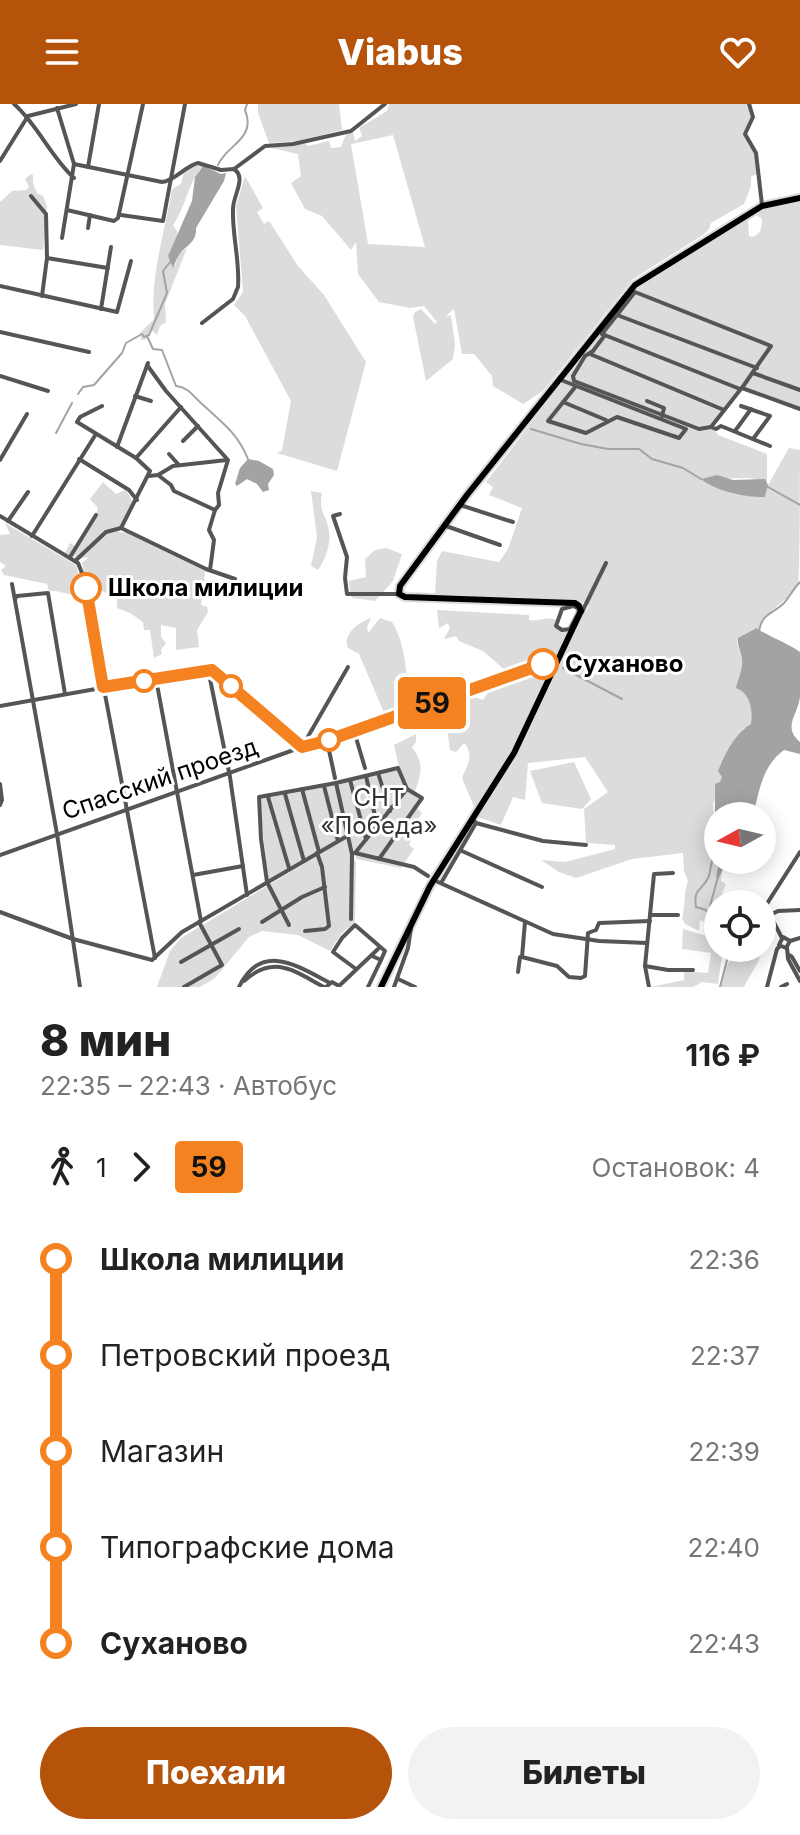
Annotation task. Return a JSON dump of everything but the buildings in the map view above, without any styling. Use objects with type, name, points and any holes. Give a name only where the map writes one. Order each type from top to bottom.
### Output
[{"type":"main road","points":[[381,987],[430,886],[474,821],[514,753],[581,608],[575,603],[411,597],[399,594],[400,586],[559,379],[601,334],[648,275],[762,205],[800,198]]},
{"type":"street","points":[[14,104],[28,116],[74,178]]},
{"type":"street","points":[[0,161],[28,116],[76,104]]},
{"type":"street","points":[[88,167],[99,104]]},
{"type":"street","points":[[67,210],[114,221],[120,215],[143,104]]},
{"type":"street","points":[[120,215],[163,221],[185,104]]},
{"type":"street","points":[[74,163],[167,183],[198,163],[236,171],[265,146],[293,144],[351,131],[385,104]]},
{"type":"street","points":[[749,104],[753,117],[745,134],[756,153],[762,205]]},
{"type":"street","points":[[57,108],[74,163],[62,238]]},
{"type":"street","points":[[0,147],[6,151]]},
{"type":"street","points":[[202,323],[233,299],[238,287],[233,207],[241,179],[236,171]]},
{"type":"street","points":[[31,196],[46,214],[47,258],[42,296]]},
{"type":"street","points":[[88,228],[90,215]]},
{"type":"street","points":[[101,309],[111,247]]},
{"type":"street","points":[[47,258],[108,268]]},
{"type":"street","points":[[0,286],[117,312],[131,261]]},
{"type":"street","points":[[711,427],[771,346],[632,292],[577,368],[574,381],[699,429],[721,426],[770,446]]},
{"type":"street","points":[[617,315],[757,368]]},
{"type":"street","points":[[0,332],[89,352]]},
{"type":"street","points":[[601,334],[800,409]]},
{"type":"street","points":[[590,353],[724,410]]},
{"type":"street","points":[[117,447],[147,364],[166,391],[228,460]]},
{"type":"street","points":[[753,373],[800,390]]},
{"type":"street","points":[[0,376],[48,391]]},
{"type":"street","points":[[559,379],[686,429],[679,438],[617,417],[586,433],[548,421],[576,386]]},
{"type":"street","points":[[135,396],[151,401]]},
{"type":"street","points":[[647,401],[664,408],[662,416]]},
{"type":"street","points":[[563,402],[607,420]]},
{"type":"street","points":[[102,406],[77,419],[79,425],[136,458],[149,473],[158,475],[174,491],[215,510]]},
{"type":"street","points":[[741,406],[770,416],[753,439]]},
{"type":"street","points":[[136,458],[181,407]]},
{"type":"street","points":[[735,431],[751,409]]},
{"type":"street","points":[[0,460],[27,414]]},
{"type":"street","points":[[183,441],[198,426]]},
{"type":"street","points":[[32,536],[96,434]]},
{"type":"street","points":[[169,454],[178,464]]},
{"type":"street","points":[[79,459],[129,490],[137,500]]},
{"type":"street","points":[[158,475],[178,464],[228,460]]},
{"type":"street","points":[[210,570],[214,540],[209,530],[219,505],[218,493],[228,460]]},
{"type":"street","points":[[121,528],[149,473]]},
{"type":"street","points":[[8,521],[28,492]]},
{"type":"street","points":[[460,505],[513,522]]},
{"type":"street","points":[[340,514],[333,516],[347,557],[347,594],[399,594]]},
{"type":"street","points":[[72,560],[96,515]]},
{"type":"street","points":[[0,517],[72,560],[82,573],[155,958]]},
{"type":"street","points":[[444,526],[500,545]]},
{"type":"street","points":[[72,560],[106,532],[121,528],[235,579]]},
{"type":"street","points":[[579,611],[562,609],[556,626],[562,630],[570,629],[606,563]]},
{"type":"street","points":[[12,584],[57,834],[80,987]]},
{"type":"street","points":[[15,599],[17,596],[48,593],[65,694]]},
{"type":"street","name":"Спасский проезд","points":[[0,855],[302,747],[558,661]]},
{"type":"street","points":[[0,706],[208,669],[216,671],[302,747],[348,667]]},
{"type":"street","points":[[208,669],[229,774],[247,895]]},
{"type":"street","points":[[156,679],[200,922],[222,965],[184,987]]},
{"type":"street","points":[[354,731],[365,768]]},
{"type":"street","points":[[327,741],[354,854],[351,919]]},
{"type":"street","points":[[289,925],[267,882],[259,797],[324,786],[398,768],[407,789],[422,798],[379,859]]},
{"type":"street","points":[[378,773],[390,811]]},
{"type":"street","points":[[366,776],[378,825]]},
{"type":"street","points":[[350,779],[366,839]]},
{"type":"street","points":[[0,784],[0,805]]},
{"type":"street","points":[[324,786],[338,841]]},
{"type":"street","points":[[302,789],[325,887],[329,926],[305,931]]},
{"type":"street","points":[[354,854],[407,789]]},
{"type":"street","points":[[285,794],[304,861]]},
{"type":"street","points":[[268,797],[289,869]]},
{"type":"street","points":[[586,845],[543,841],[474,821],[462,851],[440,882],[553,934],[587,940],[647,943]]},
{"type":"street","points":[[0,912],[73,939],[147,961],[155,958],[182,932],[349,835]]},
{"type":"street","points":[[462,851],[542,887]]},
{"type":"street","points":[[354,854],[414,867],[428,876]]},
{"type":"street","points":[[776,890],[799,855]]},
{"type":"street","points":[[193,875],[243,866]]},
{"type":"street","points":[[649,987],[645,966],[654,874],[673,873]]},
{"type":"street","points":[[262,922],[302,897],[325,887]]},
{"type":"street","points":[[776,912],[800,910]]},
{"type":"street","points":[[650,915],[678,915]]},
{"type":"street","points":[[521,954],[524,958],[557,966],[569,977],[581,978],[585,976],[588,933],[596,930],[602,921],[650,921]]},
{"type":"street","points":[[396,983],[413,922]]},
{"type":"street","points":[[518,972],[525,922]]},
{"type":"street","points":[[356,969],[333,952],[355,925],[385,951],[368,987]]},
{"type":"street","points":[[767,987],[782,938],[776,926]]},
{"type":"street","points":[[181,962],[239,929]]},
{"type":"street","points":[[782,938],[787,938],[789,955],[800,981]]},
{"type":"street","points":[[780,946],[800,938]]},
{"type":"street","points":[[240,986],[259,970],[282,966],[327,986],[334,982],[340,986],[379,948]]},
{"type":"street","points":[[789,955],[800,971]]},
{"type":"street","points":[[372,956],[381,960]]},
{"type":"street","points":[[392,967],[399,964],[401,970]]},
{"type":"street","points":[[645,966],[693,970]]},
{"type":"street","points":[[396,983],[414,987]]},
{"type":"street","points":[[396,983],[402,987]]},
{"type":"street","points":[[781,987],[787,984]]},
{"type":"green space","points":[[258,104],[339,104],[342,130],[297,141],[269,143],[258,113]]},
{"type":"green space","points":[[389,104],[752,104],[751,118],[746,128],[758,173],[751,177],[744,204],[711,223],[703,235],[633,279],[543,391],[523,404],[493,386],[492,376],[474,354],[462,354],[454,309],[445,317],[451,315],[455,344],[453,359],[426,381],[413,317],[421,309],[435,324],[437,322],[424,306],[410,308],[379,302],[358,274],[356,242],[351,250],[322,216],[305,209],[291,183],[301,176],[298,154],[267,147],[305,143],[308,146],[329,141],[331,148],[341,147],[346,134],[353,132],[355,141],[362,136],[359,128],[387,111]],"holes":[[[393,135],[425,247],[368,244],[351,144]]]},
{"type":"green space","points":[[195,166],[203,166],[173,225],[177,238],[168,256],[175,266],[178,255],[187,248],[165,304],[166,322],[160,326],[157,335],[150,329],[147,339],[141,340],[140,333],[154,319],[156,270],[172,189],[181,184],[184,172]]},
{"type":"green space","points":[[31,174],[37,193],[43,196],[47,206],[43,250],[0,245],[0,202],[12,191],[26,190],[29,187],[25,179]]},
{"type":"green space","points":[[245,176],[263,208],[257,212],[264,224],[269,221],[298,266],[324,295],[366,362],[337,471],[277,453],[282,450],[291,401],[245,316],[234,305],[243,292],[236,206]]},
{"type":"green space","points":[[800,203],[800,407],[741,385],[713,428],[718,435],[767,454],[767,482],[751,478],[702,479],[733,492],[765,497],[768,485],[789,448],[800,450],[798,584],[765,618],[759,631],[755,628],[738,638],[742,660],[741,690],[751,706],[751,725],[743,729],[733,743],[714,802],[704,802],[704,874],[719,874],[719,878],[722,874],[721,881],[726,884],[724,890],[704,890],[704,922],[700,920],[699,931],[685,924],[682,918],[688,881],[683,853],[632,859],[576,878],[559,872],[541,860],[565,862],[615,849],[615,845],[586,843],[584,809],[608,792],[585,757],[528,763],[525,800],[513,797],[501,825],[478,817],[515,761],[589,605],[580,601],[435,594],[437,561],[442,551],[499,562],[508,549],[522,508],[489,495],[493,487],[486,482],[638,284],[750,216],[749,236],[753,237],[760,230],[762,219],[753,212],[776,205]]},
{"type":"green space","points":[[103,482],[116,494],[125,490],[132,502],[130,512],[118,532],[127,533],[205,571],[204,584],[197,584],[195,593],[202,595],[201,605],[207,607],[208,612],[197,630],[199,647],[176,650],[176,628],[161,625],[161,637],[166,643],[162,654],[154,658],[150,630],[144,630],[143,622],[117,608],[117,599],[87,585],[82,563],[89,557],[79,559],[65,553],[70,543],[77,547],[97,512],[98,508],[90,499]]},
{"type":"green space","points":[[311,491],[322,493],[321,505],[329,532],[327,552],[318,570],[311,566],[317,537]]},
{"type":"green space","points":[[5,523],[76,565],[84,595],[49,591],[47,584],[4,575],[1,570],[6,566],[0,562],[0,535],[10,534]]},
{"type":"green space","points":[[386,548],[402,554],[393,581],[375,601],[353,598],[349,581],[366,577],[365,559],[375,550]]},
{"type":"green space","points":[[437,610],[529,615],[529,620],[553,619],[562,630],[570,629],[557,657],[507,672],[483,651],[459,641],[456,636],[444,639],[450,628],[448,623],[439,628]]},
{"type":"green space","points":[[371,618],[368,633],[380,618],[392,622],[405,659],[409,699],[400,709],[385,715],[359,654],[348,648],[347,643],[349,633]]},
{"type":"green space","points":[[546,667],[548,675],[513,751],[475,809],[462,778],[469,760],[467,747],[464,743],[456,752],[450,750],[445,714],[448,706],[464,702],[469,695],[483,700],[492,687]]},
{"type":"green space","name":"СНТ «Победа»","points":[[416,734],[412,747],[421,769],[415,792],[424,799],[417,808],[422,813],[407,836],[411,840],[409,845],[414,849],[401,868],[356,859],[349,833],[268,880],[259,796],[399,767],[394,745]]},
{"type":"green space","points":[[574,762],[591,799],[582,809],[542,803],[530,771]]},
{"type":"green space","points":[[347,838],[356,863],[355,922],[342,933],[330,951],[298,935],[262,931],[249,937],[215,978],[200,987],[157,987],[170,951],[181,938]]},
{"type":"green space","points":[[683,929],[704,935],[704,952],[682,949]]},
{"type":"green space","points":[[710,962],[721,962],[718,984],[702,982],[693,987],[651,987],[684,980],[684,971],[708,973]]},
{"type":"green space","points":[[729,962],[758,962],[744,987],[719,987]]},
{"type":"shaded area","points":[[203,166],[221,174],[226,173],[224,181],[196,228],[193,240],[179,255],[173,268],[168,256],[192,201],[195,177]]},
{"type":"shaded area","points":[[248,459],[273,469],[269,490],[263,492],[257,484],[247,479],[237,486],[235,484],[240,468]]},
{"type":"shaded area","points":[[717,475],[733,480],[765,479],[768,485],[765,497],[732,493],[701,479]]},
{"type":"shaded area","points":[[756,628],[800,652],[800,697],[792,731],[800,742],[800,754],[784,750],[777,756],[762,780],[756,802],[715,802],[715,784],[722,777],[718,771],[723,759],[740,733],[751,724],[750,702],[736,688],[742,664],[738,638]]},
{"type":"waterway","points":[[218,165],[244,135],[248,120],[247,104]]},
{"type":"waterway","points":[[78,394],[83,387],[94,385],[122,353],[126,343],[142,334],[144,337],[149,335],[167,293],[163,271],[171,261]]},
{"type":"waterway","points":[[147,336],[153,349],[162,350],[176,386],[190,392],[223,423],[248,459]]},
{"type":"waterway","points":[[56,433],[72,403]]},
{"type":"waterway","points":[[531,429],[581,444],[608,449],[639,449],[652,459],[683,468],[701,479]]},
{"type":"waterway","points":[[768,487],[800,505]]},
{"type":"waterway","points":[[759,631],[765,617],[784,603],[800,582]]},
{"type":"waterway","points":[[563,668],[622,699]]},
{"type":"waterway","points":[[704,909],[696,907],[695,901],[709,874]]},
{"type":"waterway","points":[[714,890],[718,877]]},
{"type":"waterway","points":[[720,987],[726,962]]},
{"type":"bus line","name":"59","points":[[86,588],[103,687],[204,669],[216,671],[302,747],[543,664]]},
{"type":"place","name":"Школа милиции","points":[[86,588]]},
{"type":"place","name":"Суханово","points":[[543,664]]}]
